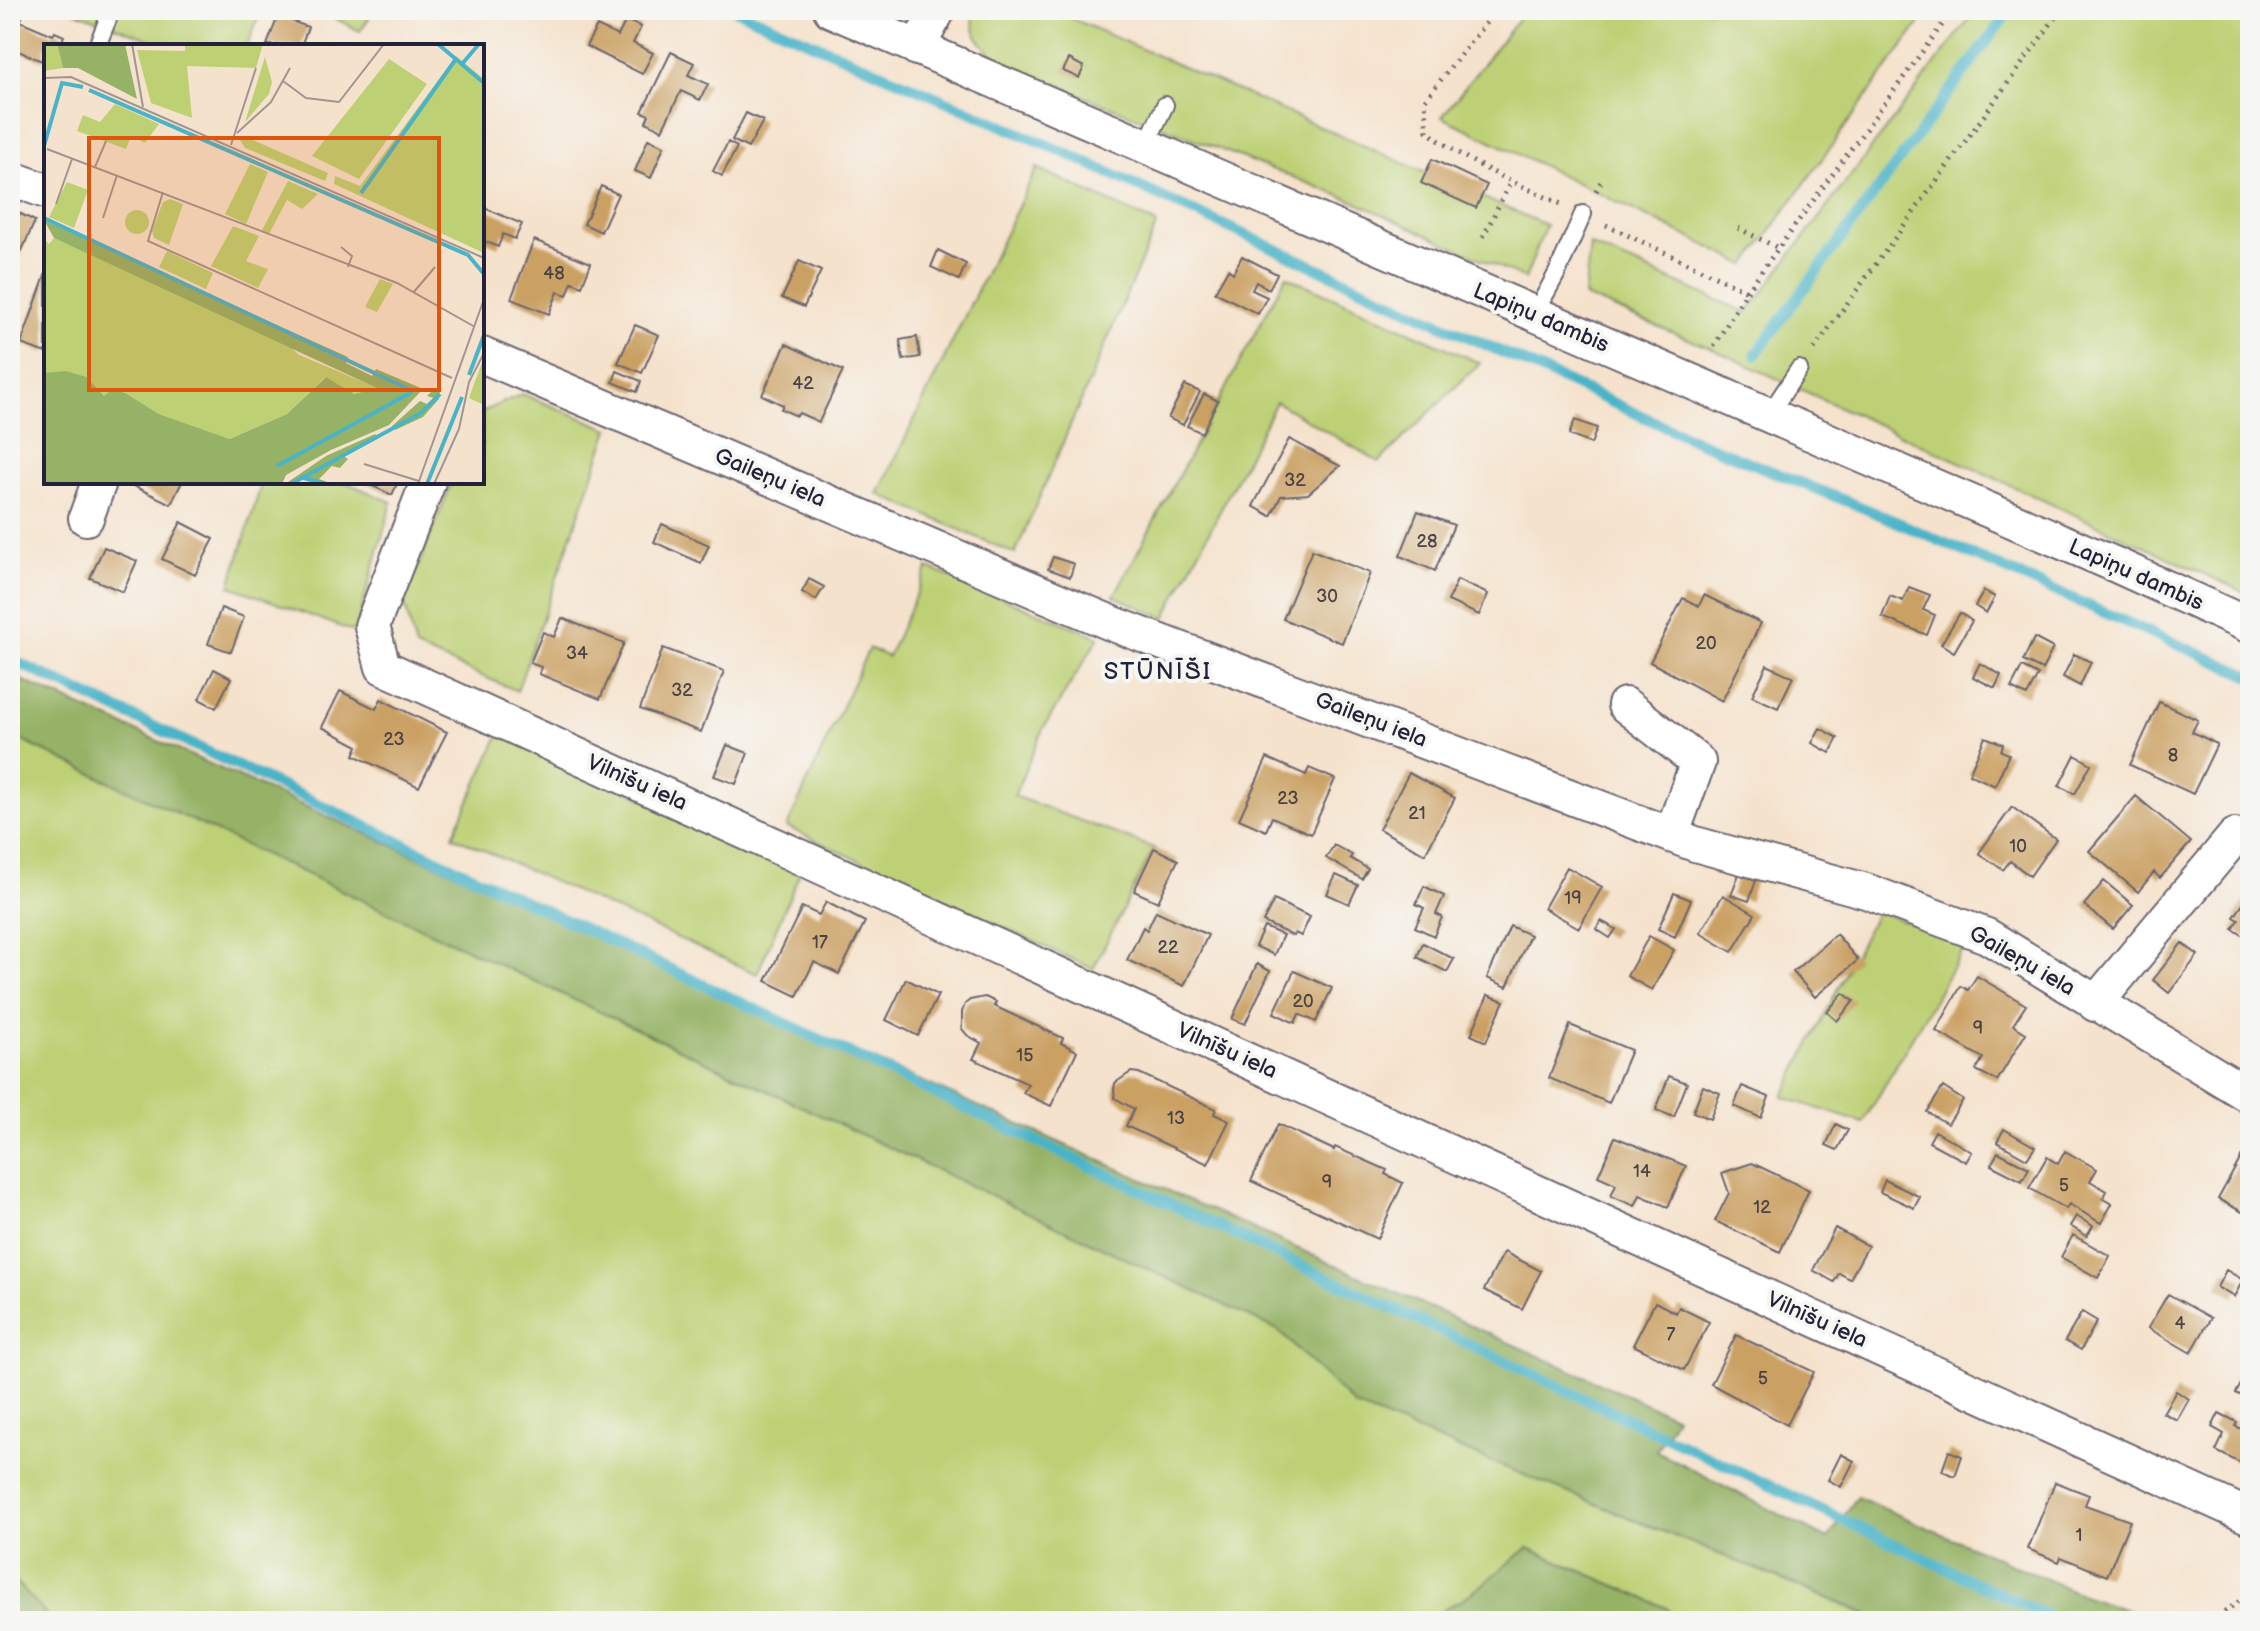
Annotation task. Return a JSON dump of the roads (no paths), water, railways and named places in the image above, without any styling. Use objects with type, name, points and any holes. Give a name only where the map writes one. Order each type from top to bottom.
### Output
[{"type":"street","name":"Lapiņu dambis","points":[[831,10],[2116,565],[2250,626]]},
{"type":"street","points":[[917,48],[938,10]]},
{"type":"street","name":"Gaileņu iela","points":[[484,356],[1111,623],[1695,844],[1866,891],[1987,936],[2250,1096]]},
{"type":"street","points":[[86,518],[98,484]]},
{"type":"street","name":"Vilnīšu iela","points":[[427,484],[372,626],[383,667],[2250,1517]]},
{"type":"street","points":[[1625,705],[1698,762],[1672,833]]},
{"type":"street","points":[[2095,1004],[2235,836]]},
{"type":"lane","points":[[98,44],[108,19]]},
{"type":"lane","points":[[1145,147],[1165,105]]},
{"type":"lane","points":[[1534,315],[1583,214]]},
{"type":"lane","points":[[1768,416],[1799,369]]},
{"type":"waterway","points":[[736,10],[1063,152],[1699,442],[1876,513],[2250,676]]},
{"type":"waterway","points":[[1756,354],[2010,10]]},
{"type":"waterway","points":[[10,659],[2058,1621]]},
{"type":"district","name":"STŪNĪŠI","points":[[1158,671]]}]
